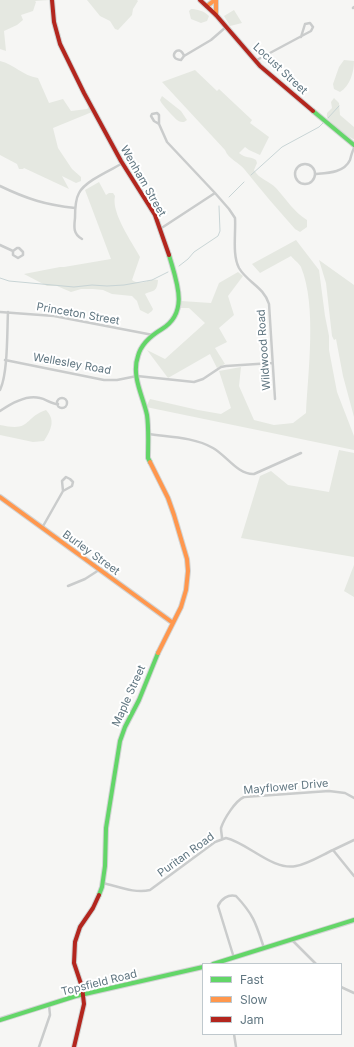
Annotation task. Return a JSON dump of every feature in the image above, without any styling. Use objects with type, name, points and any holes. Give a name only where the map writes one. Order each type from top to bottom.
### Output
[{"type":"main road","name":"Wenham Street","points":[[52,0],[54,22],[60,44],[84,93],[122,163],[155,215],[177,283],[179,299],[177,312],[173,321],[153,335],[145,343],[138,355],[136,367],[137,376],[146,411]]},
{"type":"main road","name":"Locust Street","points":[[200,0],[216,15],[255,61],[354,147]]},
{"type":"main road","points":[[207,6],[216,0]]},
{"type":"main road","points":[[216,0],[216,15]]},
{"type":"main road","name":"Maple Street","points":[[74,1047],[84,1012],[84,1004],[83,994],[74,963],[74,942],[80,927],[96,901],[103,883],[106,828],[120,741],[125,727],[139,700],[160,647],[181,607],[186,590],[188,564],[178,525],[170,503],[148,458],[146,411]]},
{"type":"main road","name":"Burley Street","points":[[0,497],[173,623]]},
{"type":"main road","points":[[216,963],[354,920]]},
{"type":"main road","name":"Topsfield Road","points":[[0,1020],[83,994],[202,967]]},
{"type":"street","points":[[255,61],[281,46],[301,37],[312,30],[313,27],[310,23],[305,24],[301,37]]},
{"type":"street","points":[[184,56],[181,50],[177,50],[174,55],[175,58],[181,60],[184,56],[204,45],[226,27]]},
{"type":"street","name":"Wildwood Road","points":[[159,124],[167,142],[215,193],[235,218],[236,256],[238,267],[267,298],[275,399]]},
{"type":"street","points":[[315,174],[337,171],[344,167],[350,160],[354,147]]},
{"type":"street","points":[[82,239],[77,236],[75,232],[78,193],[83,186],[122,163]]},
{"type":"street","points":[[303,164],[311,167],[315,174],[310,183],[304,184],[298,181],[295,175],[296,169],[303,164]]},
{"type":"street","points":[[0,186],[35,201],[53,206],[76,208]]},
{"type":"street","points":[[160,229],[215,193]]},
{"type":"street","points":[[0,245],[13,251],[13,254],[18,258],[23,255],[23,252],[19,248],[13,251]]},
{"type":"street","name":"Princeton Street","points":[[0,312],[54,316],[153,335]]},
{"type":"street","points":[[0,390],[3,383],[8,312]]},
{"type":"street","name":"Wellesley Road","points":[[5,360],[104,380],[116,380],[137,376],[194,382],[203,379],[226,366],[272,363]]},
{"type":"street","points":[[0,412],[14,403],[37,397],[52,404],[58,404]]},
{"type":"street","points":[[147,434],[191,440],[204,444],[223,455],[241,472],[246,474],[254,474],[301,453]]},
{"type":"street","points":[[42,528],[63,490],[72,486],[73,482],[70,478],[66,477],[63,479],[61,484],[63,490]]},
{"type":"street","points":[[68,586],[85,579],[99,570]]},
{"type":"street","name":"Mayflower Drive","points":[[222,838],[222,826],[234,805],[238,800],[244,797],[329,791],[340,792],[354,798]]},
{"type":"street","name":"Puritan Road","points":[[103,883],[132,890],[150,890],[222,838],[230,838],[274,862],[287,867],[300,866],[333,850]]},
{"type":"street","points":[[354,840],[333,850],[354,876]]},
{"type":"street","points":[[234,958],[218,906],[222,900],[230,896],[236,896],[250,912],[264,948]]},
{"type":"street","points":[[292,940],[315,963]]},
{"type":"street","points":[[342,987],[354,993]]},
{"type":"street","points":[[39,1047],[50,1015],[50,1005]]},
{"type":"street","points":[[234,1035],[236,1047]]},
{"type":"shaded area","points":[[0,0],[50,0],[35,1],[33,11],[21,15],[23,20],[17,25],[4,31],[6,51],[0,49]]},
{"type":"shaded area","points":[[87,0],[138,1],[133,9],[132,15],[118,30],[115,29],[110,21],[100,16]]},
{"type":"shaded area","points":[[191,9],[196,9],[207,14],[209,16],[207,21],[201,23],[191,19],[189,11]]},
{"type":"shaded area","points":[[234,10],[242,23],[230,26],[224,16]]},
{"type":"shaded area","points":[[344,60],[354,61],[354,65],[349,82],[340,92],[334,89],[333,84],[339,67]]},
{"type":"shaded area","points":[[0,61],[28,75],[38,78],[49,103],[63,99],[71,111],[87,109],[89,107],[92,112],[53,128],[58,148],[72,169],[81,177],[81,181],[76,183],[62,176],[69,189],[24,168],[19,169],[17,164],[0,155]]},
{"type":"shaded area","points":[[195,70],[217,91],[219,89],[252,120],[250,123],[269,137],[260,155],[245,147],[239,153],[256,160],[257,163],[254,170],[256,173],[276,188],[294,209],[307,220],[307,227],[300,232],[295,229],[243,167],[229,156],[162,82]]},
{"type":"shaded area","points":[[162,96],[181,111],[187,120],[180,122],[177,120],[161,102],[160,100]]},
{"type":"shaded area","points":[[334,98],[339,103],[340,115],[354,127],[354,139],[348,136],[327,118],[327,113],[332,108],[331,102]]},
{"type":"shaded area","points":[[99,182],[106,195],[113,193],[115,196],[116,211],[119,219],[140,257],[132,280],[139,283],[155,279],[158,280],[156,289],[145,294],[153,309],[148,314],[140,310],[137,301],[132,296],[112,294],[103,290],[93,289],[81,289],[71,292],[57,286],[47,286],[24,274],[111,259],[85,190]]},
{"type":"shaded area","points":[[296,240],[319,270],[329,336],[329,350],[337,392],[354,436],[354,450],[146,407],[150,399],[221,414],[231,408],[219,371],[241,367],[239,386],[254,420],[274,425],[293,423],[306,413],[310,359],[310,319],[309,300],[301,267],[291,256],[260,273],[252,264]]},
{"type":"shaded area","points":[[319,260],[354,285],[354,417],[343,376],[336,339],[334,340],[332,336],[326,283]]},
{"type":"shaded area","points":[[238,272],[243,276],[228,296],[234,315],[219,328],[227,342],[215,348],[225,364],[217,368],[210,354],[168,378],[147,350],[165,359],[205,323],[189,308],[180,308],[181,301],[211,303],[219,283]]},
{"type":"shaded area","points":[[46,410],[52,421],[49,433],[44,441],[33,442],[0,435],[0,425],[17,427],[23,425],[39,413]]},
{"type":"shaded area","points":[[339,450],[354,453],[354,557],[241,538],[260,476],[271,471],[288,485],[329,492]]},
{"type":"shaded area","points":[[354,565],[354,597],[344,591]]},
{"type":"waterway","points":[[328,118],[339,106]]},
{"type":"waterway","points":[[251,175],[282,147],[319,127],[323,123]]},
{"type":"waterway","points":[[229,197],[244,182]]},
{"type":"waterway","points":[[179,266],[194,252],[218,236],[220,231],[219,206]]},
{"type":"waterway","points":[[0,278],[9,281],[74,287],[92,285],[107,286],[124,285],[152,280],[168,272]]},
{"type":"traffic: fast","points":[[313,111],[354,145]]},
{"type":"traffic: fast","points":[[150,462],[148,458],[147,415],[138,386],[136,363],[139,352],[144,344],[171,322],[176,314],[179,295],[169,255]]},
{"type":"traffic: fast","points":[[99,895],[102,887],[105,866],[106,828],[120,741],[158,653]]},
{"type":"traffic: fast","points":[[216,963],[354,920]]},
{"type":"traffic: fast","points":[[0,1020],[76,996],[202,967]]},
{"type":"traffic: slow","points":[[207,6],[215,0]]},
{"type":"traffic: slow","points":[[216,0],[216,15]]},
{"type":"traffic: slow","points":[[150,462],[168,498],[174,515],[187,559],[188,571],[186,590],[181,607],[158,653]]},
{"type":"traffic: slow","points":[[0,497],[173,623]]},
{"type":"traffic: jam","points":[[52,0],[54,22],[60,44],[84,93],[121,161],[155,215],[169,255]]},
{"type":"traffic: jam","points":[[200,0],[216,15],[260,66],[313,111]]},
{"type":"traffic: jam","points":[[74,1047],[84,1004],[82,987],[74,963],[75,942],[80,927],[93,908],[99,895]]}]
